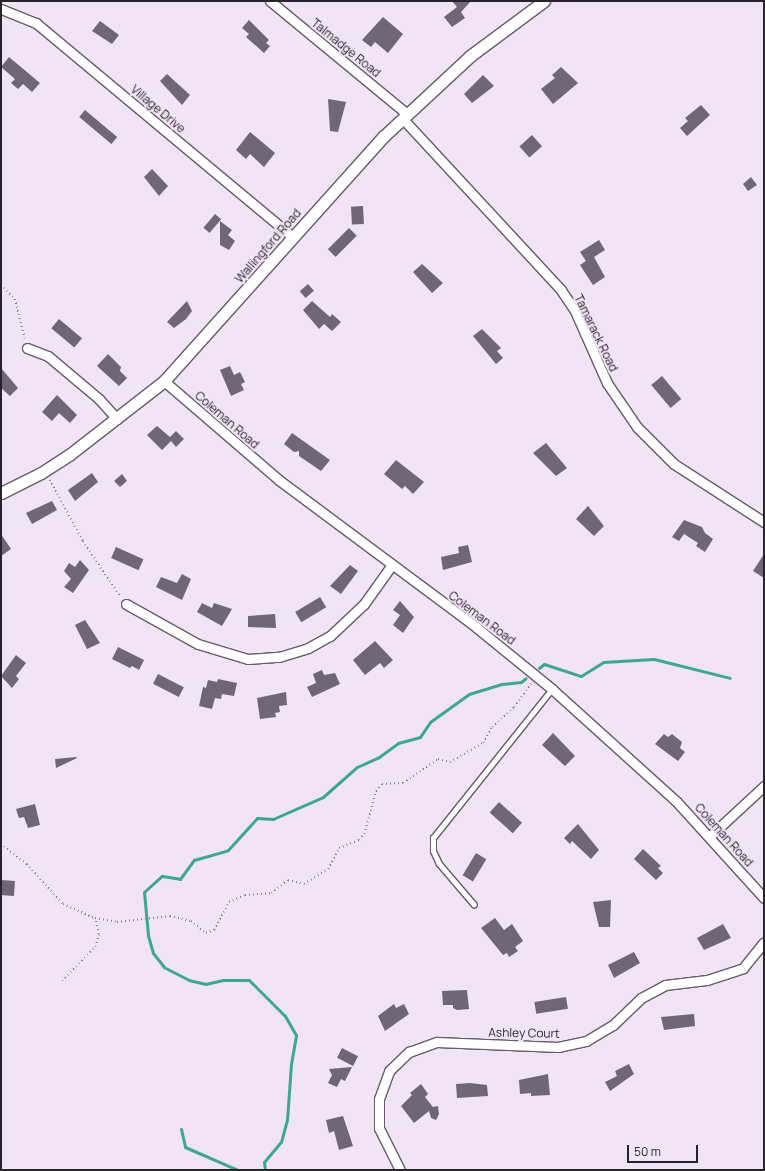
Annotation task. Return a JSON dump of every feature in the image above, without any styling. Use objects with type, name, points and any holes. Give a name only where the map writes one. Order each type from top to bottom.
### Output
[{"type":"street","name":"Talmadge Road","points":[[270,1],[405,116]]},
{"type":"street","name":"Wallingford Road","points":[[1,493],[45,471],[117,419],[164,381],[293,237],[405,116],[470,56],[544,1]]},
{"type":"street","name":"Village Drive","points":[[1,10],[36,22],[293,237]]},
{"type":"street","name":"Tamarack Road","points":[[405,116],[561,290],[575,311],[606,383],[637,427],[674,464],[764,522]]},
{"type":"street","points":[[27,348],[48,356],[99,399],[117,419]]},
{"type":"street","name":"Coleman Road","points":[[164,381],[252,459],[391,566],[476,627],[537,676],[661,787],[710,836],[764,898]]},
{"type":"street","points":[[126,604],[198,644],[248,659],[279,657],[308,648],[335,632],[364,604],[391,566]]},
{"type":"street","points":[[710,836],[764,786]]},
{"type":"street","name":"Ashley Court","points":[[400,1170],[379,1128],[379,1099],[390,1072],[409,1052],[437,1042],[558,1047],[586,1041],[613,1025],[641,998],[665,985],[708,980],[743,968],[764,942]]},
{"type":"lane","points":[[474,905],[438,864],[433,850],[433,838],[552,689]]},
{"type":"path","points":[[1,285],[15,299],[27,348]]},
{"type":"path","points":[[45,471],[83,541],[126,604]]},
{"type":"path","points":[[1,844],[27,864],[63,904],[95,918],[116,922],[138,921],[170,916],[191,921],[206,933],[214,930],[229,902],[245,895],[271,893],[288,880],[304,884],[328,869],[339,848],[359,840],[364,834],[376,791],[382,784],[403,783],[438,759],[450,762],[483,743],[492,727],[514,707],[537,676]]},
{"type":"path","points":[[62,981],[95,948],[99,934],[95,918]]},
{"type":"building","points":[[452,1],[471,1],[461,12],[465,18],[452,27],[444,17],[457,7]]},
{"type":"building","points":[[383,17],[403,34],[388,53],[375,42],[371,47],[362,40]]},
{"type":"building","points":[[249,20],[269,40],[266,43],[270,46],[264,53],[246,37],[249,34],[242,28]]},
{"type":"building","points":[[100,21],[119,35],[112,44],[92,31]]},
{"type":"building","points":[[9,57],[40,83],[32,92],[23,84],[18,89],[11,83],[15,79],[1,67]]},
{"type":"building","points":[[561,67],[578,83],[553,104],[541,89],[555,78],[552,75]]},
{"type":"building","points":[[167,74],[190,95],[182,105],[160,81]]},
{"type":"building","points":[[483,75],[494,86],[472,103],[464,94]]},
{"type":"building","points":[[328,99],[346,102],[338,132],[330,131]]},
{"type":"building","points":[[701,105],[710,115],[687,136],[680,128],[688,121],[685,118]]},
{"type":"building","points":[[85,110],[117,137],[111,144],[79,117]]},
{"type":"building","points":[[250,132],[275,153],[264,167],[250,154],[246,159],[236,150]]},
{"type":"building","points":[[532,135],[542,146],[529,158],[519,146]]},
{"type":"building","points":[[152,169],[168,186],[159,196],[144,177]]},
{"type":"building","points":[[751,177],[757,185],[748,191],[743,184]]},
{"type":"building","points":[[363,206],[364,224],[352,225],[351,207]]},
{"type":"building","points":[[215,214],[221,219],[210,233],[203,228]]},
{"type":"building","points":[[220,221],[232,230],[228,235],[235,241],[229,250],[220,245]]},
{"type":"building","points":[[349,228],[357,236],[336,257],[328,249]]},
{"type":"building","points":[[599,240],[605,250],[594,257],[605,277],[593,285],[580,265],[586,261],[580,252]]},
{"type":"building","points":[[422,264],[443,283],[432,293],[413,272]]},
{"type":"building","points":[[308,284],[314,291],[306,298],[300,291]]},
{"type":"building","points":[[187,301],[192,311],[186,319],[174,328],[167,322]]},
{"type":"building","points":[[312,301],[330,317],[332,314],[341,322],[332,331],[324,324],[319,329],[303,310]]},
{"type":"building","points":[[59,319],[82,338],[74,347],[51,328]]},
{"type":"building","points":[[482,329],[501,348],[497,351],[503,358],[496,364],[473,336]]},
{"type":"building","points":[[108,354],[121,367],[120,371],[127,378],[119,386],[97,366]]},
{"type":"building","points":[[230,366],[234,375],[240,372],[245,382],[241,384],[244,390],[231,396],[220,370]]},
{"type":"building","points":[[1,368],[18,388],[10,396],[1,388]]},
{"type":"building","points":[[662,376],[681,399],[671,408],[651,385]]},
{"type":"building","points":[[57,395],[77,415],[70,423],[59,413],[52,421],[42,412]]},
{"type":"building","points":[[157,426],[170,437],[176,431],[184,439],[176,447],[171,441],[162,450],[147,435]]},
{"type":"building","points":[[292,433],[330,460],[321,471],[299,456],[299,451],[294,452],[284,444]]},
{"type":"building","points":[[546,443],[567,468],[556,476],[533,453]]},
{"type":"building","points":[[396,460],[424,482],[413,494],[405,486],[402,489],[384,474]]},
{"type":"building","points":[[92,473],[98,482],[75,501],[68,490]]},
{"type":"building","points":[[122,474],[127,481],[120,487],[114,481]]},
{"type":"building","points":[[52,501],[57,510],[32,524],[26,513]]},
{"type":"building","points":[[588,506],[604,526],[594,536],[576,519]]},
{"type":"building","points":[[684,520],[702,527],[705,533],[713,539],[705,552],[696,546],[698,543],[684,534],[679,541],[672,537]]},
{"type":"building","points":[[1,534],[11,549],[1,556]]},
{"type":"building","points":[[468,545],[472,562],[443,570],[441,557],[459,553],[458,547]]},
{"type":"building","points":[[116,547],[143,559],[139,570],[111,558]]},
{"type":"building","points":[[764,554],[764,578],[753,571]]},
{"type":"building","points":[[80,560],[89,570],[73,593],[64,587],[71,579],[64,571],[69,563],[75,567]]},
{"type":"building","points":[[350,565],[358,571],[341,594],[330,586]]},
{"type":"building","points":[[182,574],[191,579],[182,600],[156,587],[161,577],[177,583]]},
{"type":"building","points":[[320,597],[326,607],[301,622],[295,612]]},
{"type":"building","points":[[400,601],[414,617],[403,633],[393,625],[400,615],[393,610]]},
{"type":"building","points":[[202,603],[212,608],[214,603],[232,609],[222,626],[197,612]]},
{"type":"building","points":[[275,614],[276,628],[248,627],[248,616]]},
{"type":"building","points":[[85,620],[100,643],[87,649],[75,625]]},
{"type":"building","points":[[375,641],[393,660],[384,668],[380,663],[365,675],[353,660]]},
{"type":"building","points":[[118,647],[144,660],[139,670],[132,666],[130,668],[112,659]]},
{"type":"building","points":[[16,655],[26,663],[16,676],[19,679],[12,688],[1,676]]},
{"type":"building","points":[[322,670],[324,675],[335,673],[340,684],[312,697],[307,687],[316,683],[313,674]]},
{"type":"building","points":[[158,674],[184,687],[179,697],[153,684]]},
{"type":"building","points":[[218,679],[237,683],[234,696],[222,694],[221,699],[215,698],[212,709],[199,706],[203,687],[206,688],[208,680],[217,682]]},
{"type":"building","points":[[286,692],[287,705],[279,706],[280,712],[275,713],[276,717],[260,719],[257,698]]},
{"type":"building","points":[[553,733],[575,756],[565,766],[542,745]]},
{"type":"building","points":[[664,734],[668,737],[672,734],[682,742],[680,748],[685,752],[678,761],[655,744]]},
{"type":"building","points":[[77,758],[56,768],[55,759]]},
{"type":"building","points":[[499,802],[522,823],[513,833],[490,812]]},
{"type":"building","points":[[35,804],[40,825],[28,828],[24,817],[19,818],[16,809]]},
{"type":"building","points":[[578,824],[599,850],[591,859],[572,841],[570,844],[564,838]]},
{"type":"building","points":[[643,849],[661,866],[658,868],[663,873],[656,880],[634,859]]},
{"type":"building","points":[[476,853],[486,859],[473,881],[463,875]]},
{"type":"building","points":[[1,880],[15,881],[14,896],[1,895]]},
{"type":"building","points":[[611,900],[610,927],[599,927],[593,902]]},
{"type":"building","points":[[495,918],[504,930],[512,924],[523,941],[515,947],[518,951],[509,957],[507,953],[503,955],[481,928]]},
{"type":"building","points":[[723,924],[731,938],[704,950],[697,938]]},
{"type":"building","points":[[634,952],[640,963],[614,978],[608,965]]},
{"type":"building","points":[[467,990],[469,1009],[457,1010],[453,1008],[453,1005],[443,1005],[442,991]]},
{"type":"building","points":[[566,997],[568,1009],[536,1014],[534,1002]]},
{"type":"building","points":[[394,1004],[396,1008],[404,1004],[409,1014],[385,1031],[378,1016]]},
{"type":"building","points":[[694,1014],[695,1026],[664,1030],[661,1017]]},
{"type":"building","points":[[342,1048],[358,1056],[353,1066],[337,1058]]},
{"type":"building","points":[[629,1064],[634,1074],[610,1091],[605,1082],[617,1076],[615,1071]]},
{"type":"building","points":[[352,1067],[345,1081],[341,1079],[337,1087],[328,1083],[332,1075],[329,1069]]},
{"type":"building","points":[[548,1074],[550,1095],[531,1096],[531,1093],[520,1094],[519,1080]]},
{"type":"building","points":[[470,1083],[487,1085],[488,1096],[457,1098],[456,1084]]},
{"type":"building","points":[[421,1084],[428,1094],[425,1097],[433,1107],[438,1106],[439,1114],[436,1120],[431,1118],[429,1111],[414,1123],[401,1106],[412,1095],[410,1093]]},
{"type":"building","points":[[343,1116],[353,1146],[339,1150],[334,1131],[329,1133],[326,1120]]},
{"type":"waterway","points":[[539,668],[544,664],[581,676],[603,662],[654,659],[730,678]]},
{"type":"waterway","points":[[265,1170],[264,1162],[281,1142],[287,1120],[291,1064],[296,1035],[285,1016],[249,980],[223,980],[206,984],[189,980],[164,967],[153,953],[148,935],[144,892],[162,876],[180,879],[194,860],[228,850],[257,818],[273,819],[323,797],[357,767],[379,757],[398,743],[420,737],[430,722],[469,694],[502,684],[521,682],[526,678]]},
{"type":"waterway","points":[[181,1129],[185,1147],[238,1170]]}]
